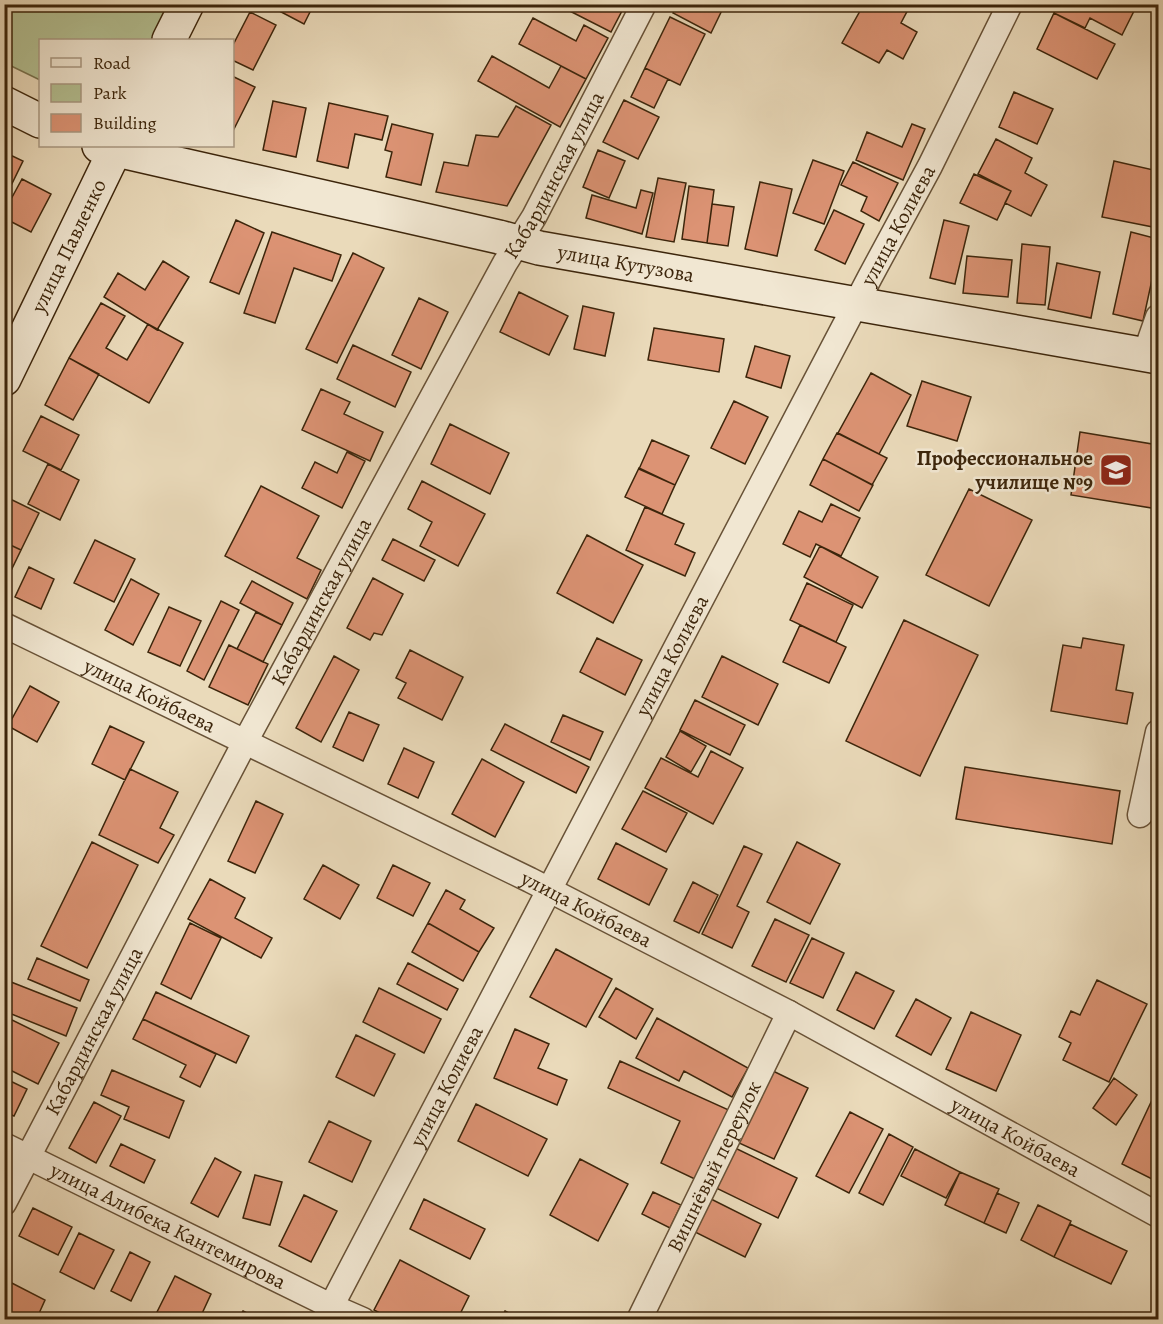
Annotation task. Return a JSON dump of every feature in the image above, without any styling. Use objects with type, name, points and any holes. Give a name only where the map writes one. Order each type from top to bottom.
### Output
[{"type":"street","points":[[170,39],[187,4]]},
{"type":"street","name":"Кабардинская улица","points":[[4,1203],[245,742],[517,243],[534,217],[644,4]]},
{"type":"street","name":"улица Колиева","points":[[327,1313],[930,166],[1010,4]]},
{"type":"street","points":[[4,103],[39,120]]},
{"type":"street","name":"улица Кутузова","points":[[110,147],[500,237],[517,243],[1152,356]]},
{"type":"street","name":"улица Павленко","points":[[4,379],[110,147]]},
{"type":"street","points":[[1152,356],[1158,316]]},
{"type":"street","name":"улица Койбаева","points":[[4,625],[550,891],[789,1013],[1158,1215]]},
{"type":"street","points":[[1140,815],[1158,732]]},
{"type":"street","name":"Вишнёвый переулок","points":[[639,1320],[789,1013]]},
{"type":"street","name":"улица Алибека Кантемирова","points":[[4,1145],[327,1313],[363,1320]]},
{"type":"green space","points":[[4,5],[177,5],[160,39],[39,39],[39,80],[5,63]]},
{"type":"building","points":[[266,4],[314,4],[304,24]]},
{"type":"building","points":[[556,4],[619,4],[624,7],[611,32]]},
{"type":"building","points":[[678,4],[725,4],[711,33],[673,13]]},
{"type":"building","points":[[864,4],[911,4],[901,23],[917,32],[903,59],[887,50],[879,63],[842,43]]},
{"type":"building","points":[[1059,4],[1122,4],[1134,11],[1122,35],[1090,18],[1085,28],[1054,13]]},
{"type":"building","points":[[250,12],[276,25],[253,70],[234,61],[234,43]]},
{"type":"building","points":[[1054,13],[1115,44],[1097,79],[1037,49]]},
{"type":"building","points":[[670,17],[705,34],[680,85],[645,68]]},
{"type":"building","points":[[533,18],[576,41],[584,25],[608,38],[586,79],[519,44]]},
{"type":"building","points":[[492,56],[549,88],[561,66],[586,79],[560,127],[478,81]]},
{"type":"building","points":[[645,68],[668,79],[654,108],[631,97]]},
{"type":"building","points":[[234,77],[255,87],[234,129]]},
{"type":"building","points":[[1014,92],[1053,109],[1037,144],[999,127]]},
{"type":"building","points":[[624,100],[659,117],[638,159],[603,142]]},
{"type":"building","points":[[273,101],[306,108],[296,157],[263,150]]},
{"type":"building","points":[[329,103],[388,116],[382,140],[355,134],[348,168],[317,161]]},
{"type":"building","points":[[516,106],[551,125],[507,206],[436,192],[444,162],[468,166],[476,135],[498,137]]},
{"type":"building","points":[[392,124],[433,134],[421,185],[386,177],[392,152],[385,150]]},
{"type":"building","points":[[912,124],[925,129],[903,180],[856,160],[867,132],[902,147]]},
{"type":"building","points":[[996,139],[1032,158],[1025,173],[1047,185],[1031,216],[1005,203],[1011,191],[978,174]]},
{"type":"building","points":[[598,150],[625,161],[609,198],[583,187]]},
{"type":"building","points":[[4,152],[23,161],[4,200]]},
{"type":"building","points":[[813,160],[844,171],[824,224],[793,213]]},
{"type":"building","points":[[1114,161],[1158,171],[1158,228],[1102,217]]},
{"type":"building","points":[[853,162],[898,183],[879,221],[861,211],[867,197],[841,185]]},
{"type":"building","points":[[974,174],[1011,191],[997,220],[960,203]]},
{"type":"building","points":[[658,178],[686,183],[674,242],[646,237]]},
{"type":"building","points":[[22,179],[51,194],[31,232],[4,218],[4,212]]},
{"type":"building","points":[[760,182],[792,189],[777,256],[745,249]]},
{"type":"building","points":[[689,186],[714,190],[707,243],[682,239]]},
{"type":"building","points":[[641,190],[653,193],[642,234],[586,218],[592,195],[636,208]]},
{"type":"building","points":[[712,204],[734,207],[728,246],[707,243]]},
{"type":"building","points":[[834,210],[864,224],[845,264],[815,250]]},
{"type":"building","points":[[236,220],[264,233],[239,294],[210,282]]},
{"type":"building","points":[[944,220],[969,226],[955,284],[930,278]]},
{"type":"building","points":[[272,232],[341,255],[332,281],[294,268],[275,323],[244,313]]},
{"type":"building","points":[[1131,232],[1158,239],[1158,252],[1143,321],[1113,314]]},
{"type":"building","points":[[1022,244],[1050,247],[1045,305],[1017,303]]},
{"type":"building","points":[[353,253],[384,268],[337,363],[306,349]]},
{"type":"building","points":[[967,256],[1012,260],[1008,297],[963,293]]},
{"type":"building","points":[[163,261],[189,277],[157,330],[104,297],[118,273],[145,290]]},
{"type":"building","points":[[1057,263],[1100,272],[1091,318],[1048,309]]},
{"type":"building","points":[[519,292],[568,316],[549,355],[500,332]]},
{"type":"building","points":[[419,298],[448,312],[421,369],[392,355]]},
{"type":"building","points":[[101,303],[125,316],[106,348],[127,360],[148,324],[183,343],[149,403],[69,358]]},
{"type":"building","points":[[583,306],[614,313],[605,356],[574,349]]},
{"type":"building","points":[[654,328],[724,339],[719,372],[648,360]]},
{"type":"building","points":[[353,345],[411,372],[395,407],[337,379]]},
{"type":"building","points":[[755,346],[790,356],[781,388],[746,377]]},
{"type":"building","points":[[69,358],[99,374],[73,420],[45,405]]},
{"type":"building","points":[[871,373],[911,395],[879,454],[838,433]]},
{"type":"building","points":[[922,381],[971,397],[957,441],[907,426]]},
{"type":"building","points":[[321,389],[350,402],[344,414],[383,432],[370,461],[302,430]]},
{"type":"building","points":[[734,401],[768,417],[745,464],[711,448]]},
{"type":"building","points":[[41,416],[79,435],[61,470],[23,451]]},
{"type":"building","points":[[450,424],[509,453],[490,494],[431,464]]},
{"type":"building","name":"Профессиональное училище №9","points":[[1080,432],[1158,445],[1158,509],[1071,495]]},
{"type":"building","points":[[837,433],[887,458],[872,485],[823,459]]},
{"type":"building","points":[[652,440],[689,456],[675,485],[639,469]]},
{"type":"building","points":[[347,452],[365,461],[342,508],[302,488],[315,462],[337,473]]},
{"type":"building","points":[[823,459],[873,485],[859,511],[810,485]]},
{"type":"building","points":[[48,464],[79,480],[60,520],[28,504]]},
{"type":"building","points":[[639,468],[675,485],[662,514],[625,497]]},
{"type":"building","points":[[422,481],[485,514],[458,566],[420,546],[432,522],[408,509]]},
{"type":"building","points":[[261,486],[319,516],[297,558],[321,570],[307,599],[225,556]]},
{"type":"building","points":[[969,489],[1032,520],[989,606],[926,575]]},
{"type":"building","points":[[4,496],[39,513],[21,550],[4,542]]},
{"type":"building","points":[[831,504],[860,518],[841,556],[816,544],[810,557],[783,544],[799,511],[822,522]]},
{"type":"building","points":[[645,507],[684,524],[675,544],[695,553],[685,576],[626,550]]},
{"type":"building","points":[[587,535],[643,565],[613,623],[557,593]]},
{"type":"building","points":[[393,539],[435,560],[424,581],[382,560]]},
{"type":"building","points":[[95,540],[135,559],[114,602],[74,583]]},
{"type":"building","points":[[4,542],[21,550],[4,585]]},
{"type":"building","points":[[820,546],[878,577],[862,608],[804,577]]},
{"type":"building","points":[[29,567],[54,579],[41,609],[15,597]]},
{"type":"building","points":[[373,578],[403,594],[382,635],[374,633],[370,640],[347,628]]},
{"type":"building","points":[[131,579],[159,594],[133,645],[105,630]]},
{"type":"building","points":[[252,581],[293,603],[282,625],[240,603]]},
{"type":"building","points":[[807,583],[853,605],[836,642],[790,620]]},
{"type":"building","points":[[221,601],[239,610],[204,680],[187,671]]},
{"type":"building","points":[[169,607],[201,621],[180,666],[148,652]]},
{"type":"building","points":[[256,612],[282,625],[263,662],[237,649]]},
{"type":"building","points":[[904,620],[978,655],[920,776],[846,741]]},
{"type":"building","points":[[800,625],[846,647],[829,683],[783,662]]},
{"type":"building","points":[[597,638],[642,660],[625,695],[580,672]]},
{"type":"building","points":[[1083,638],[1124,645],[1116,690],[1133,693],[1127,724],[1051,711],[1063,645],[1081,648]]},
{"type":"building","points":[[229,645],[268,664],[248,705],[209,687]]},
{"type":"building","points":[[410,650],[463,677],[442,720],[398,698],[406,683],[396,678]]},
{"type":"building","points":[[334,656],[359,670],[321,742],[296,728]]},
{"type":"building","points":[[722,656],[778,684],[758,725],[702,697]]},
{"type":"building","points":[[30,686],[59,702],[37,742],[8,726]]},
{"type":"building","points":[[695,700],[745,725],[730,755],[680,730]]},
{"type":"building","points":[[349,712],[379,725],[363,761],[333,747]]},
{"type":"building","points":[[563,715],[603,732],[590,760],[551,742]]},
{"type":"building","points":[[505,724],[589,767],[576,793],[491,750]]},
{"type":"building","points":[[110,726],[144,742],[125,780],[92,764]]},
{"type":"building","points":[[680,731],[706,746],[691,772],[666,757]]},
{"type":"building","points":[[404,748],[434,762],[418,798],[388,784]]},
{"type":"building","points":[[711,751],[743,768],[713,824],[645,788],[661,758],[698,777]]},
{"type":"building","points":[[482,759],[524,782],[495,837],[452,814]]},
{"type":"building","points":[[965,767],[1120,791],[1112,844],[956,819]]},
{"type":"building","points":[[130,769],[178,792],[160,828],[174,835],[158,863],[99,835]]},
{"type":"building","points":[[643,791],[687,813],[666,852],[622,829]]},
{"type":"building","points":[[256,801],[283,814],[255,873],[228,861]]},
{"type":"building","points":[[92,842],[138,865],[87,968],[41,946]]},
{"type":"building","points":[[797,842],[840,864],[810,924],[767,902]]},
{"type":"building","points":[[616,843],[667,869],[649,905],[598,879]]},
{"type":"building","points":[[744,846],[762,854],[737,906],[749,912],[732,948],[702,934]]},
{"type":"building","points":[[323,865],[359,885],[340,919],[304,899]]},
{"type":"building","points":[[393,865],[430,883],[413,916],[377,898]]},
{"type":"building","points":[[210,879],[245,898],[235,918],[272,938],[261,958],[188,919]]},
{"type":"building","points":[[693,882],[718,895],[699,933],[674,921]]},
{"type":"building","points":[[446,890],[465,900],[460,909],[494,928],[479,952],[428,923]]},
{"type":"building","points":[[775,919],[809,935],[786,982],[752,966]]},
{"type":"building","points":[[190,923],[221,938],[191,999],[161,984]]},
{"type":"building","points":[[428,923],[479,952],[463,981],[412,952]]},
{"type":"building","points":[[812,938],[844,953],[823,998],[790,983]]},
{"type":"building","points":[[556,949],[612,979],[586,1027],[530,997]]},
{"type":"building","points":[[37,958],[89,980],[80,1001],[28,979]]},
{"type":"building","points":[[408,963],[458,989],[447,1010],[397,984]]},
{"type":"building","points":[[856,972],[894,991],[874,1029],[837,1010]]},
{"type":"building","points":[[6,980],[77,1008],[66,1036],[4,1011]]},
{"type":"building","points":[[1097,980],[1147,1004],[1109,1082],[1063,1060],[1071,1043],[1059,1037],[1071,1011],[1080,1015]]},
{"type":"building","points":[[379,988],[441,1019],[424,1053],[363,1022]]},
{"type":"building","points":[[616,988],[653,1009],[636,1039],[599,1017]]},
{"type":"building","points":[[156,992],[249,1036],[236,1063],[143,1019]]},
{"type":"building","points":[[916,999],[951,1018],[931,1055],[896,1036]]},
{"type":"building","points":[[971,1012],[1021,1035],[996,1091],[946,1069]]},
{"type":"building","points":[[4,1016],[59,1043],[38,1084],[4,1067]]},
{"type":"building","points":[[657,1018],[748,1068],[732,1097],[684,1071],[679,1081],[636,1058]]},
{"type":"building","points":[[143,1019],[216,1054],[200,1087],[180,1077],[186,1065],[133,1039]]},
{"type":"building","points":[[515,1029],[549,1044],[538,1068],[567,1080],[557,1105],[494,1078]]},
{"type":"building","points":[[356,1035],[395,1054],[374,1096],[336,1077]]},
{"type":"building","points":[[620,1061],[731,1111],[699,1181],[661,1163],[680,1121],[608,1088]]},
{"type":"building","points":[[112,1070],[184,1101],[169,1138],[124,1119],[129,1107],[101,1095]]},
{"type":"building","points":[[773,1071],[808,1088],[774,1159],[739,1143]]},
{"type":"building","points":[[4,1078],[27,1089],[14,1116],[4,1112]]},
{"type":"building","points":[[1114,1078],[1137,1095],[1116,1125],[1093,1108]]},
{"type":"building","points":[[1152,1100],[1158,1103],[1158,1182],[1122,1164]]},
{"type":"building","points":[[94,1102],[121,1116],[96,1163],[69,1148]]},
{"type":"building","points":[[476,1104],[547,1139],[528,1176],[458,1141]]},
{"type":"building","points":[[850,1112],[883,1129],[849,1193],[816,1176]]},
{"type":"building","points":[[329,1121],[371,1141],[352,1182],[309,1162]]},
{"type":"building","points":[[889,1134],[913,1147],[883,1205],[859,1193]]},
{"type":"building","points":[[121,1144],[155,1160],[144,1183],[110,1166]]},
{"type":"building","points":[[733,1147],[797,1178],[778,1218],[714,1187]]},
{"type":"building","points":[[915,1149],[960,1172],[946,1198],[901,1176]]},
{"type":"building","points":[[215,1158],[241,1172],[218,1217],[191,1203]]},
{"type":"building","points":[[580,1159],[628,1184],[598,1241],[550,1215]]},
{"type":"building","points":[[960,1172],[999,1189],[984,1223],[945,1205]]},
{"type":"building","points":[[255,1175],[282,1182],[270,1225],[243,1218]]},
{"type":"building","points":[[653,1192],[681,1205],[670,1228],[642,1214]]},
{"type":"building","points":[[997,1193],[1019,1203],[1006,1233],[984,1223]]},
{"type":"building","points":[[304,1195],[337,1211],[311,1262],[279,1246]]},
{"type":"building","points":[[707,1197],[761,1224],[745,1257],[691,1230]]},
{"type":"building","points":[[424,1199],[485,1229],[470,1259],[410,1229]]},
{"type":"building","points":[[1038,1205],[1071,1221],[1054,1257],[1021,1240]]},
{"type":"building","points":[[33,1208],[72,1227],[58,1255],[19,1236]]},
{"type":"building","points":[[1070,1224],[1127,1251],[1111,1284],[1054,1257]]},
{"type":"building","points":[[79,1233],[114,1250],[94,1289],[60,1272]]},
{"type":"building","points":[[130,1252],[150,1262],[131,1301],[111,1291]]},
{"type":"building","points":[[400,1260],[469,1296],[457,1320],[393,1320],[374,1310]]},
{"type":"building","points":[[175,1276],[211,1294],[199,1320],[158,1320],[154,1318]]},
{"type":"building","points":[[4,1279],[45,1300],[36,1320],[4,1320]]},
{"type":"building","points":[[243,1311],[260,1320],[238,1320]]},
{"type":"building","points":[[505,1311],[523,1320],[501,1320]]},
{"type":"place","name":"Профессиональное училище №9","points":[[1116,470]]}]
